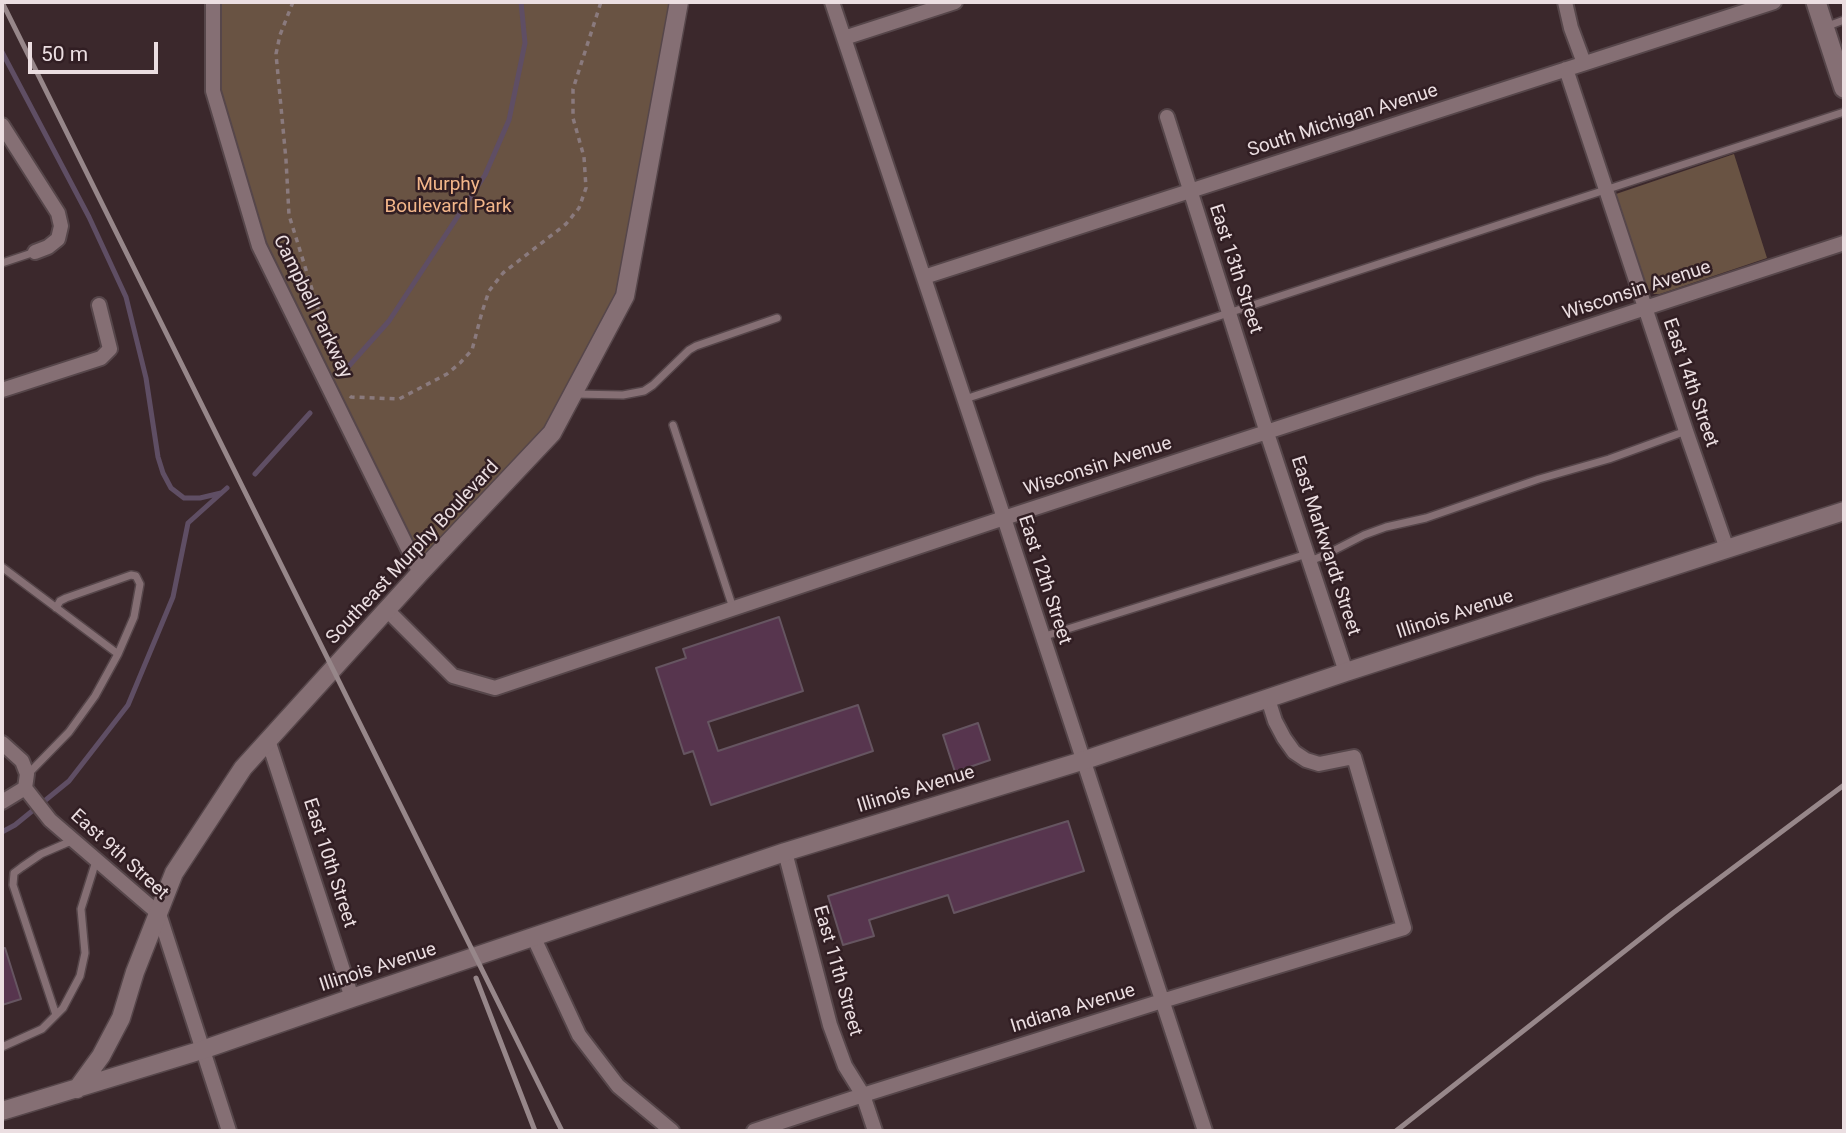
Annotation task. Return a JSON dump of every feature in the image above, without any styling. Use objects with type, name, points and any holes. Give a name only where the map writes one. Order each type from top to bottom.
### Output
[{"type":"main road","points":[[1816,2],[1844,88]]},
{"type":"street","name":"Campbell Parkway","points":[[213,2],[213,91],[259,246],[420,573]]},
{"type":"street","name":"Southeast Murphy Boulevard","points":[[77,1088],[101,1056],[121,1018],[135,972],[174,873],[243,768],[420,573],[552,433],[625,296],[679,2]]},
{"type":"street","name":"East 12th Street","points":[[832,2],[1205,1131]]},
{"type":"street","points":[[844,38],[955,2]]},
{"type":"street","points":[[1565,2],[1584,63]]},
{"type":"street","name":"South Michigan Avenue","points":[[924,277],[1774,2]]},
{"type":"street","name":"East 14th Street","points":[[1566,69],[1727,549]]},
{"type":"street","name":"East 13th Street","points":[[1167,117],[1267,433]]},
{"type":"street","points":[[2,125],[58,213],[61,226],[58,239],[35,252]]},
{"type":"street","name":"Wisconsin Avenue","points":[[387,610],[453,676],[495,688],[1844,243]]},
{"type":"street","points":[[2,390],[101,358],[110,349],[99,305]]},
{"type":"street","name":"East Markwardt Street","points":[[1267,433],[1346,672]]},
{"type":"street","name":"Illinois Avenue","points":[[2,1111],[202,1050],[785,852],[1082,761],[1346,672],[1844,511]]},
{"type":"street","name":"Indiana Avenue","points":[[754,1131],[1162,1001],[1404,928],[1354,757],[1319,764],[1294,752],[1275,721],[1268,699]]},
{"type":"street","name":"East 10th Street","points":[[268,740],[352,998]]},
{"type":"street","name":"East 9th Street","points":[[2,743],[22,761],[28,786],[50,820],[159,914],[229,1131]]},
{"type":"street","points":[[2,802],[28,786]]},
{"type":"street","name":"East 11th Street","points":[[785,852],[830,1025],[845,1066],[863,1095],[875,1131]]},
{"type":"street","points":[[533,936],[579,1035],[618,1086],[672,1131]]},
{"type":"lane","points":[[1824,27],[1844,20]]},
{"type":"lane","points":[[965,399],[1844,111]]},
{"type":"lane","points":[[2,263],[35,252]]},
{"type":"lane","points":[[573,394],[624,394],[643,391],[666,373],[688,350],[777,318]]},
{"type":"lane","points":[[673,425],[733,608]]},
{"type":"lane","points":[[1042,637],[1308,557],[1325,555],[1375,531],[1426,518],[1539,479],[1609,459],[1686,431]]},
{"type":"lane","points":[[2,567],[118,654]]},
{"type":"lane","points":[[28,786],[95,696],[134,617],[141,584],[136,576],[131,575],[66,598],[60,601],[56,608]]},
{"type":"lane","points":[[56,1015],[13,885],[14,873],[41,854],[69,842],[70,838]]},
{"type":"lane","points":[[2,1047],[42,1029],[63,1008],[80,976],[85,953],[82,909],[96,860]]},
{"type":"path","points":[[293,2],[276,54],[289,215],[334,360]]},
{"type":"path","points":[[345,385],[351,397],[399,399],[447,374],[472,350],[489,291],[503,273],[566,224],[579,208],[586,188],[584,156],[573,118],[573,89],[601,2]]},
{"type":"green space","name":"Murphy Boulevard Park","points":[[213,2],[679,2],[625,296],[552,433],[420,573],[259,246],[213,91]]},
{"type":"green space","points":[[1734,154],[1767,258],[1654,294],[1646,287],[1616,194]]},
{"type":"building","points":[[779,617],[803,691],[708,722],[718,751],[858,705],[873,751],[711,805],[693,751],[684,754],[656,668],[686,658],[683,649]]},
{"type":"building","points":[[978,723],[990,760],[955,772],[943,735]]},
{"type":"building","points":[[1068,821],[1084,871],[954,913],[948,895],[869,920],[874,936],[843,945],[828,896]]},
{"type":"building","points":[[2,948],[5,948],[21,999],[2,1005]]},
{"type":"waterway","points":[[348,367],[389,321],[485,175],[509,120],[525,43],[521,2]]},
{"type":"waterway","points":[[2,52],[89,217],[126,297],[146,378],[158,457],[163,473],[171,488],[184,498],[200,498],[221,493]]},
{"type":"waterway","points":[[255,474],[310,413]]},
{"type":"waterway","points":[[2,832],[15,825],[69,781],[128,705],[173,597],[188,523],[227,488]]},
{"type":"railway","points":[[2,2],[562,1131]]},
{"type":"railway","points":[[1396,1131],[1673,913],[1844,785]]},
{"type":"railway","points":[[476,978],[535,1131]]}]
